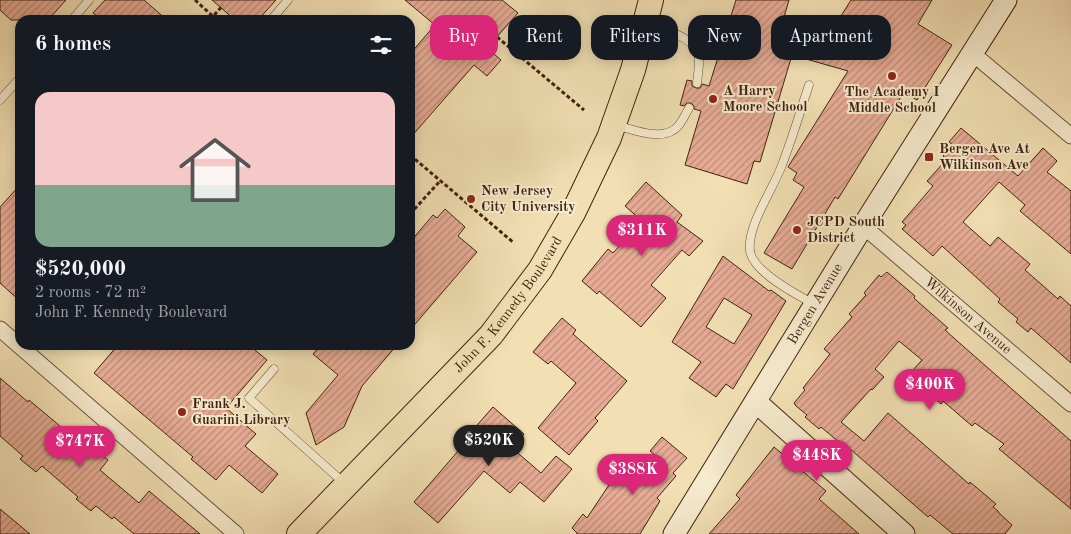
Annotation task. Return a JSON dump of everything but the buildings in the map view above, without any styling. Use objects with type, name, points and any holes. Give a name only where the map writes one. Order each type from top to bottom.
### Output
[{"type":"main road","name":"John F. Kennedy Boulevard","points":[[647,15],[651,0]]},
{"type":"main road","name":"John F. Kennedy Boulevard","points":[[299,534],[491,335],[540,270],[573,213],[609,138],[636,60]]},
{"type":"street","name":"Bergen Avenue","points":[[674,534],[863,226],[1006,0]]},
{"type":"street","points":[[972,53],[1071,136]]},
{"type":"street","name":"Wilkinson Avenue","points":[[863,226],[1071,404]]},
{"type":"street","points":[[0,329],[15,342]]},
{"type":"street","points":[[24,350],[236,534]]},
{"type":"street","points":[[756,402],[904,534]]},
{"type":"lane","points":[[76,15],[90,0]]},
{"type":"lane","points":[[275,15],[288,0]]},
{"type":"lane","points":[[678,36],[687,41],[696,51],[699,62],[697,83]]},
{"type":"lane","points":[[0,100],[15,84]]},
{"type":"lane","points":[[809,85],[782,166],[753,227],[750,252],[758,266],[816,305]]},
{"type":"lane","points":[[614,125],[656,134],[671,132],[679,125],[689,108]]},
{"type":"lane","points":[[274,369],[249,398],[346,485]]},
{"type":"path","points":[[195,0],[212,15]]},
{"type":"path","points":[[214,15],[223,5]]},
{"type":"path","points":[[498,38],[584,110]]},
{"type":"path","points":[[415,159],[514,243]]},
{"type":"path","points":[[415,208],[440,181]]},
{"type":"place","name":"The Academy I Middle School","points":[[892,76]]},
{"type":"place","name":"A Harry Moore School","points":[[713,99]]},
{"type":"place","name":"Bergen Ave At Wilkinson Ave","points":[[929,157]]},
{"type":"place","name":"New Jersey City University","points":[[471,199]]},
{"type":"place","name":"JCPD South District","points":[[797,230]]},
{"type":"place","name":"Frank J. Guarini Library","points":[[182,412]]}]
